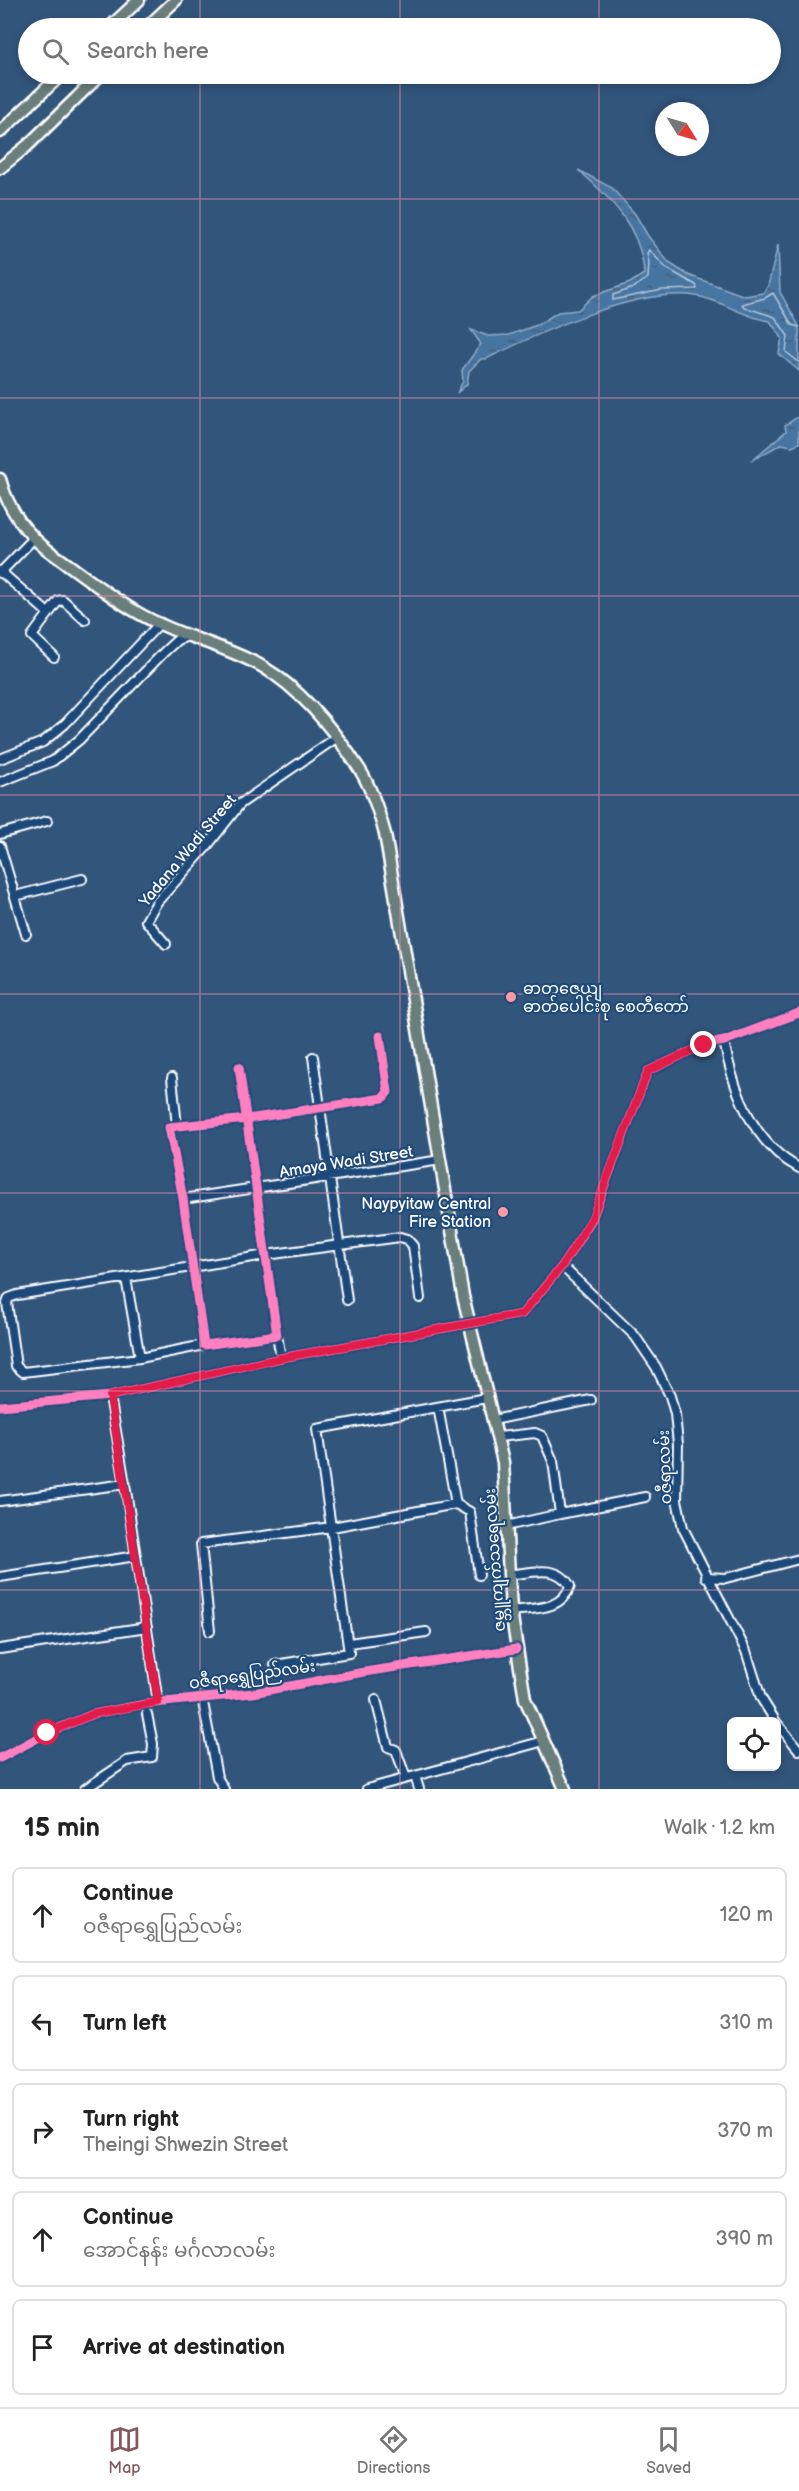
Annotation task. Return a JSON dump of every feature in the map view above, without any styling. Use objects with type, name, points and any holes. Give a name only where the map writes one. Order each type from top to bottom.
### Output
[{"type":"main road","points":[[120,18],[139,0]]},
{"type":"main road","points":[[157,18],[176,0]]},
{"type":"main road","points":[[0,132],[51,84]]},
{"type":"main road","points":[[0,168],[27,146],[91,84]]},
{"type":"main road","name":"ဇမ္ဘူကျက်သရေလမ်း","points":[[0,479],[5,497],[34,538],[91,581],[159,624],[264,668],[287,684],[336,738],[361,771],[378,808],[385,834],[469,1324],[486,1398],[498,1437],[502,1462],[511,1611],[525,1699],[565,1789]]},
{"type":"street","points":[[34,538],[0,572],[48,613]]},
{"type":"street","points":[[54,657],[32,636],[48,613],[61,600],[85,620]]},
{"type":"street","points":[[0,759],[43,742],[65,724],[159,624]]},
{"type":"street","points":[[0,782],[53,760],[80,740],[164,652],[177,640],[188,636]]},
{"type":"street","name":"Yadana Wadi Street","points":[[166,944],[146,921],[157,902],[208,845],[240,804],[336,738]]},
{"type":"street","points":[[0,834],[47,821]]},
{"type":"street","points":[[0,846],[26,934]]},
{"type":"street","points":[[15,896],[82,879]]},
{"type":"street","points":[[0,1406],[110,1396],[281,1358],[522,1314],[562,1266],[592,1218],[648,1071],[704,1045],[724,1041],[799,1013]]},
{"type":"street","points":[[204,1345],[170,1127],[246,1119],[383,1098],[388,1092],[380,1036]]},
{"type":"street","points":[[724,1041],[729,1071],[759,1135],[779,1157],[799,1168]]},
{"type":"street","points":[[314,1057],[347,1300]]},
{"type":"street","points":[[239,1067],[281,1358]]},
{"type":"street","points":[[172,1078],[177,1126]]},
{"type":"street","name":"Amaya Wadi Street","points":[[183,1199],[441,1160]]},
{"type":"street","points":[[277,1335],[204,1345],[140,1358],[42,1372],[23,1372],[16,1366],[7,1304],[9,1298],[126,1278],[400,1237],[407,1239],[413,1246],[420,1298]]},
{"type":"street","name":"ဝဇီရာလမ်း","points":[[562,1266],[635,1336],[656,1367],[670,1396],[675,1414],[678,1444],[679,1510],[682,1528],[746,1651],[761,1698],[773,1717]]},
{"type":"street","points":[[126,1278],[140,1358]]},
{"type":"street","points":[[110,1396],[158,1702]]},
{"type":"street","points":[[275,1665],[350,1653],[317,1429],[486,1398]]},
{"type":"street","points":[[493,1420],[591,1400]]},
{"type":"street","points":[[438,1407],[456,1504]]},
{"type":"street","points":[[498,1437],[535,1433],[542,1436],[553,1461],[560,1515]]},
{"type":"street","points":[[0,1501],[125,1484]]},
{"type":"street","points":[[506,1526],[645,1497]]},
{"type":"street","points":[[210,1631],[201,1544],[332,1527],[456,1504],[470,1512],[479,1575]]},
{"type":"street","points":[[0,1577],[136,1556]]},
{"type":"street","points":[[706,1577],[726,1578],[799,1559]]},
{"type":"street","points":[[508,1575],[551,1570],[564,1576],[570,1586],[567,1596],[559,1603],[511,1611]]},
{"type":"street","points":[[0,1649],[147,1627]]},
{"type":"street","points":[[350,1643],[426,1632]]},
{"type":"street","name":"ဝဇီရာရွှေပြည်လမ်း","points":[[0,1758],[47,1733],[93,1714],[158,1702],[253,1693],[364,1672],[516,1649]]},
{"type":"street","points":[[202,1697],[217,1777],[224,1789]]},
{"type":"street","points":[[376,1700],[388,1747],[396,1750],[406,1778]]},
{"type":"street","points":[[85,1789],[127,1761],[152,1757],[153,1744],[147,1714]]},
{"type":"street","name":"ဝဇီရာလမ်း","points":[[781,1728],[799,1750]]},
{"type":"street","points":[[367,1789],[544,1741]]},
{"type":"street","points":[[415,1776],[419,1789]]},
{"type":"water","points":[[578,170],[612,188],[635,214],[648,236],[669,263],[688,275],[745,296],[763,293],[768,286],[778,245],[780,292],[799,326],[799,371],[779,354],[782,338],[770,321],[706,298],[672,295],[646,298],[589,314],[486,359],[481,359],[469,371],[467,384],[457,393],[463,381],[462,370],[481,344],[471,330],[488,336],[509,335],[537,325],[558,312],[578,310],[593,296],[630,283],[644,274],[642,258],[631,228],[602,191]]},
{"type":"water","points":[[799,416],[799,443],[792,446],[781,444],[751,461],[786,431],[785,425]]},
{"type":"cycle path","points":[[0,1406],[110,1396],[281,1358],[522,1314],[562,1266],[592,1219],[648,1071],[704,1045],[724,1041],[799,1013]]},
{"type":"cycle path","points":[[239,1067],[244,1101],[249,1134],[254,1168],[277,1335],[204,1345],[183,1199],[169,1127],[247,1119],[383,1098],[388,1092],[380,1036]]},
{"type":"cycle path","points":[[0,1758],[47,1733],[93,1714],[145,1704],[253,1693],[364,1672],[516,1649]]},
{"type":"place","name":"ဓာတုဇေယျ ဓာတ်ပေါင်းစု စေတီတော်","points":[[511,997]]},
{"type":"place","name":"Naypyitaw Central Fire Station","points":[[503,1212]]},
{"type":"route","points":[[47,1733],[93,1714],[158,1702],[110,1396],[281,1358],[522,1314],[562,1266],[592,1218],[648,1071],[704,1045]]}]
